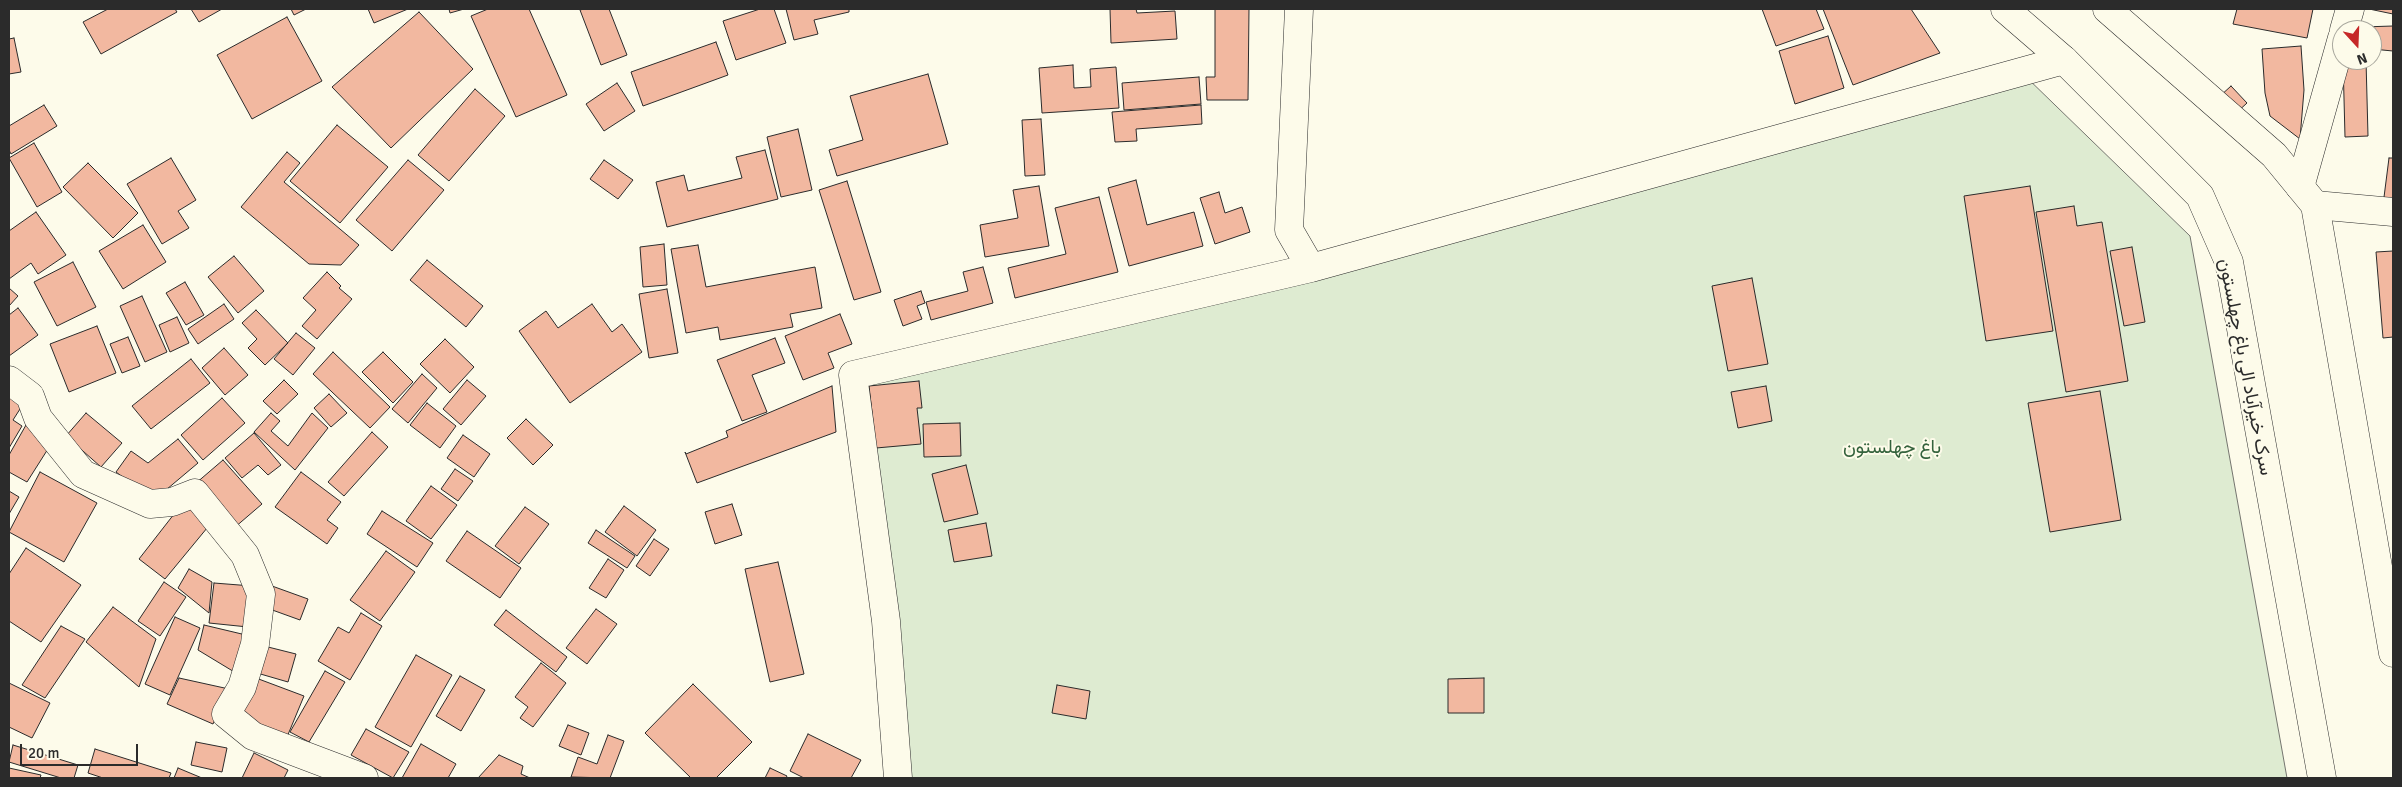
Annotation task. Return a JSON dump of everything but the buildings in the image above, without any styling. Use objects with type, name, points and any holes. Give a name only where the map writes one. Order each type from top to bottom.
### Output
[{"type":"street","points":[[1299,9],[1289,230],[1311,268]]},
{"type":"street","name":"سرک خیرآباد الی باغ چهلستون","points":[[2006,9],[2064,60],[2200,196],[2229,262],[2262,455],[2322,778]]},
{"type":"street","points":[[2107,9],[2274,155],[2308,196],[2393,212]]},
{"type":"street","points":[[898,778],[886,621],[854,375],[1311,268],[2064,60]]},
{"type":"street","points":[[2335,70],[2308,196],[2393,653]]},
{"type":"street","points":[[9,380],[30,396],[38,418],[83,474],[150,504],[172,502],[195,493],[245,555],[261,594],[255,644],[242,687],[226,714],[253,736],[364,778]]},
{"type":"green space","name":"باغ چهلستون","points":[[2021,72],[2190,236],[2287,778],[898,778],[861,382]]}]
